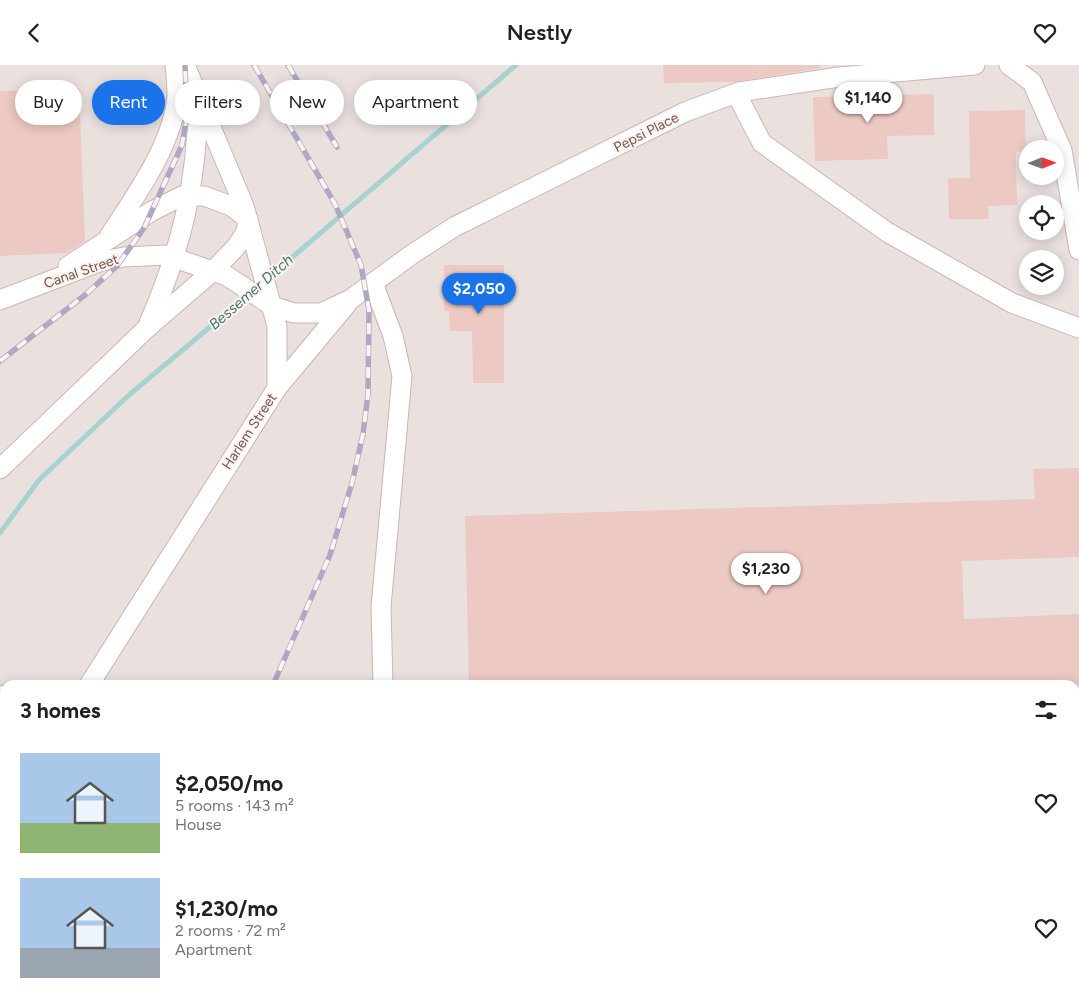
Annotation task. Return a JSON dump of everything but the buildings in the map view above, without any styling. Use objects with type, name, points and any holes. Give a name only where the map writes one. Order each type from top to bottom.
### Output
[{"type":"lane","points":[[106,241],[162,149],[171,125],[177,96],[176,65]]},
{"type":"lane","name":"Harlem Street","points":[[185,65],[192,80]]},
{"type":"lane","name":"Pepsi Place","points":[[351,299],[454,227],[685,112],[736,93],[839,77],[975,65]]},
{"type":"lane","points":[[1009,65],[1032,82],[1062,150],[1079,250]]},
{"type":"lane","points":[[736,93],[762,143],[887,232],[1012,303],[1079,329]]},
{"type":"lane","points":[[147,328],[170,274],[190,196],[198,125]]},
{"type":"lane","name":"Harlem Street","points":[[92,680],[277,388],[277,326],[272,306],[248,219],[211,125]]},
{"type":"lane","points":[[162,149],[171,141],[183,137],[198,137],[221,149]]},
{"type":"lane","points":[[0,469],[147,328],[213,271],[236,247],[246,232],[248,219],[231,206],[204,196],[182,196],[152,211],[35,287]]},
{"type":"lane","name":"Canal Street","points":[[0,300],[102,261],[139,255],[166,255],[213,271],[233,280],[272,306],[294,313],[321,313],[351,299]]},
{"type":"lane","points":[[373,283],[393,336],[402,376],[382,607],[383,680]]},
{"type":"lane","points":[[277,388],[351,299]]},
{"type":"shaded area","points":[[0,65],[1079,65],[1079,680],[0,680]]},
{"type":"waterway","name":"Bessemer Ditch","points":[[268,278],[516,65]]},
{"type":"waterway","name":"Bessemer Ditch","points":[[0,533],[39,480],[129,395],[248,295]]},
{"type":"railway","points":[[0,361],[85,295],[117,266],[144,228],[182,145],[187,116],[185,65]]},
{"type":"railway","points":[[254,65],[335,204],[361,265],[369,310],[368,394],[363,434],[352,483],[330,555],[275,680]]},
{"type":"railway","points":[[288,65],[337,147]]}]
